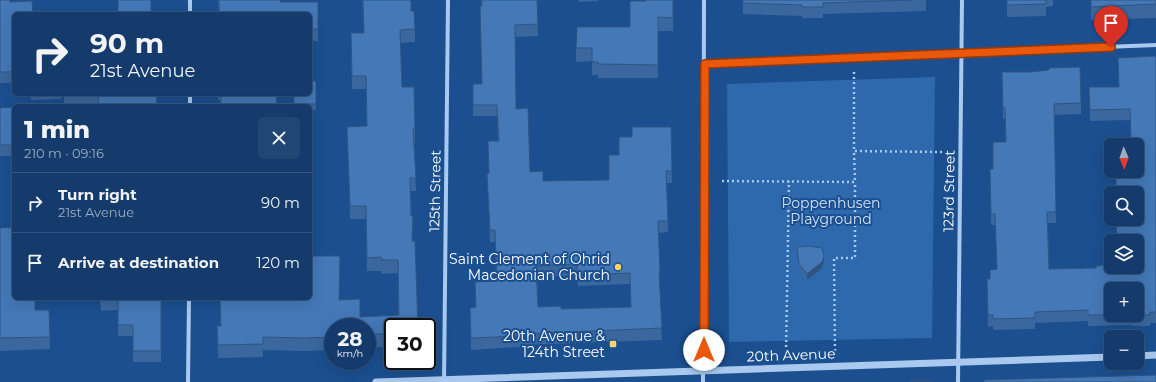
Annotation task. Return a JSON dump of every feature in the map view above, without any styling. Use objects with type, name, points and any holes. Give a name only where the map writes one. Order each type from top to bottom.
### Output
[{"type":"street","points":[[190,0],[190,12]]},
{"type":"street","name":"125th Street","points":[[444,381],[448,0]]},
{"type":"street","points":[[703,382],[704,0]]},
{"type":"street","name":"123rd Street","points":[[958,382],[962,0]]},
{"type":"street","points":[[705,64],[961,52],[1156,45]]},
{"type":"street","points":[[188,382],[189,300]]},
{"type":"street","points":[[1144,356],[1156,355]]},
{"type":"street","name":"20th Avenue","points":[[376,382],[444,381],[1104,357]]},
{"type":"path","points":[[836,351],[834,258],[855,258],[854,72]]},
{"type":"path","points":[[854,151],[942,152]]},
{"type":"path","points":[[722,181],[855,182]]},
{"type":"path","points":[[786,352],[788,181]]},
{"type":"green space","name":"Poppenhusen Playground","points":[[935,77],[932,338],[729,342],[727,84]]},
{"type":"building","points":[[0,0],[10,0],[10,2],[32,1],[33,12],[12,12],[12,72],[0,72]]},
{"type":"building","points":[[118,0],[151,0],[151,12],[118,12]]},
{"type":"building","points":[[219,0],[280,0],[280,2],[318,2],[318,29],[312,29],[312,12],[219,12]]},
{"type":"building","points":[[363,0],[411,0],[411,11],[414,11],[415,29],[400,30],[402,87],[414,87],[415,129],[413,129],[416,178],[410,178],[411,216],[413,216],[412,241],[415,241],[418,318],[384,318],[384,334],[376,334],[376,318],[324,318],[324,337],[263,337],[263,344],[218,345],[217,326],[221,326],[220,300],[312,300],[312,256],[340,256],[339,300],[360,299],[360,317],[399,315],[398,260],[382,260],[381,257],[367,258],[366,206],[350,206],[347,127],[367,126],[366,76],[352,76],[351,33],[364,33]]},
{"type":"building","points":[[482,0],[537,0],[538,24],[515,25],[516,109],[528,108],[530,172],[543,171],[543,181],[609,180],[609,155],[619,155],[619,137],[632,137],[632,127],[671,127],[672,171],[666,171],[668,221],[658,221],[662,328],[520,334],[520,336],[471,338],[470,308],[476,307],[475,282],[497,281],[495,230],[490,230],[487,174],[489,173],[488,141],[499,141],[497,105],[473,105],[473,84],[482,84],[480,6],[482,6]],"holes":[[[577,264],[578,275],[630,273],[631,307],[561,309],[561,306],[538,307],[536,266]]]},
{"type":"building","points":[[673,0],[673,18],[658,17],[658,65],[598,64],[598,62],[592,62],[592,48],[576,48],[577,27],[630,27],[630,1]]},
{"type":"building","points":[[743,0],[912,0],[823,3],[823,7],[802,7],[802,5],[743,3]]},
{"type":"building","points":[[1007,0],[1046,0],[1046,4],[1007,5]]},
{"type":"building","points":[[1091,0],[1156,0],[1156,4],[1091,7]]},
{"type":"building","points":[[1156,56],[1156,312],[1150,312],[1150,315],[1144,315],[1144,282],[1104,282],[1104,315],[1088,315],[1088,310],[1035,312],[1035,318],[993,319],[993,315],[988,315],[987,279],[990,279],[990,270],[997,269],[995,214],[991,214],[990,169],[993,169],[993,142],[1006,142],[1002,72],[1031,72],[1049,70],[1049,68],[1080,67],[1081,103],[1054,104],[1056,212],[1047,212],[1049,269],[1096,268],[1096,266],[1104,265],[1104,274],[1144,274],[1144,234],[1117,234],[1116,226],[1144,226],[1144,186],[1116,186],[1116,178],[1144,178],[1144,138],[1131,138],[1130,109],[1090,110],[1089,87],[1119,87],[1118,58]]},
{"type":"building","points":[[312,81],[316,81],[316,104],[294,104],[294,96],[312,96]]},
{"type":"building","points":[[99,96],[157,96],[156,104],[98,104]]},
{"type":"building","points":[[221,96],[276,96],[277,104],[221,104]]},
{"type":"building","points":[[12,107],[12,145],[0,145],[0,108]]},
{"type":"building","points":[[12,227],[12,300],[35,300],[35,310],[49,310],[50,337],[0,338],[0,228]]},
{"type":"building","points":[[808,246],[822,248],[824,256],[822,262],[807,274],[799,264],[797,247]]},
{"type":"building","points":[[118,300],[161,300],[161,351],[133,351],[133,325],[118,325]]},
{"type":"building","points":[[1156,375],[1156,382],[984,382],[984,380]]},
{"type":"building","points":[[931,381],[931,382],[910,382]]},
{"type":"place","name":"Saint Clement of Ohrid Macedonian Church","points":[[618,267]]},
{"type":"place","name":"20th Avenue & 124th Street","points":[[613,344]]},
{"type":"route","points":[[704,350],[705,64],[1111,47]]}]
